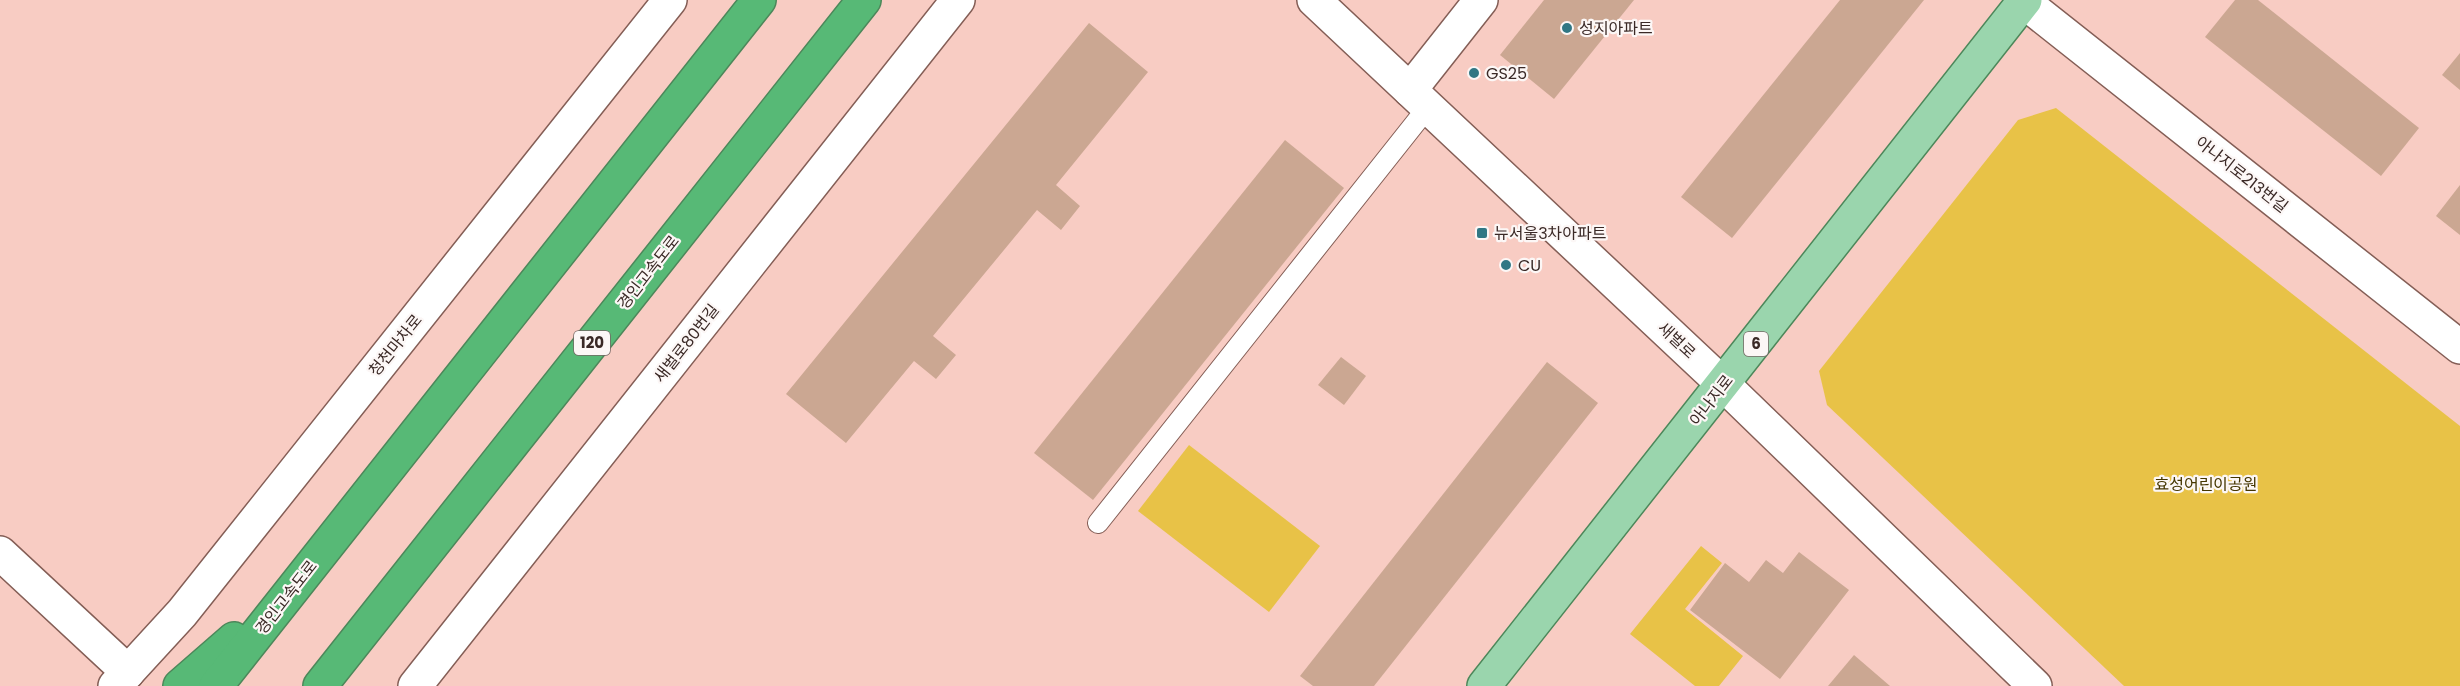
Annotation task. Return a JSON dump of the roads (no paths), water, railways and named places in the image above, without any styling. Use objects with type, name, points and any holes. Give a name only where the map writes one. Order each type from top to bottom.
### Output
[{"type":"highway","name":"경인고속도로","points":[[216,686],[759,0]]},
{"type":"highway","name":"경인고속도로","points":[[320,686],[864,0]]},
{"type":"highway","points":[[180,686],[298,582]]},
{"type":"main road","name":"아나지로","points":[[1484,686],[1724,385],[2024,1]]},
{"type":"street","name":"청천마차로","points":[[121,679],[182,613],[670,0]]},
{"type":"street","name":"새벌로80번길","points":[[415,686],[958,0]]},
{"type":"street","name":"새벌로","points":[[1314,0],[1724,385],[2035,686]]},
{"type":"street","points":[[1419,99],[1481,0]]},
{"type":"street","name":"아나지로213번길","points":[[2024,1],[2460,347]]},
{"type":"street","points":[[0,553],[121,679]]},
{"type":"lane","points":[[1098,523],[1419,99]]},
{"type":"place","name":"성지아파트","points":[[1567,28]]},
{"type":"place","name":"GS25","points":[[1474,73]]},
{"type":"place","name":"뉴서울3차아파트","points":[[1482,233]]},
{"type":"place","name":"CU","points":[[1506,265]]},
{"type":"park label","name":"효성어린이공원","points":[[2206,484]]}]
